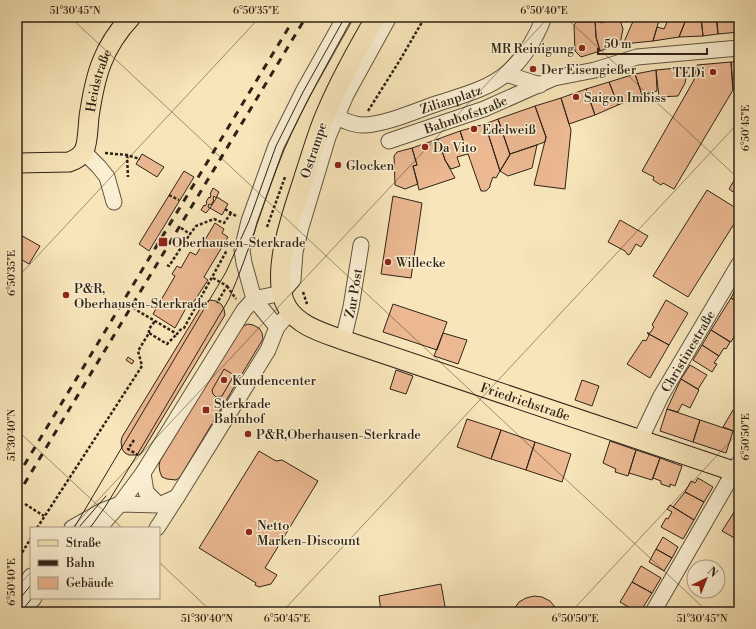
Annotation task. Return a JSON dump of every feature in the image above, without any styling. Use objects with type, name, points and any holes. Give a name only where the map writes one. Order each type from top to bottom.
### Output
[{"type":"main road","name":"Heidstraße","points":[[84,152],[87,141],[92,96],[101,65],[112,40],[132,17]]},
{"type":"main road","name":"Ostrampe","points":[[282,293],[282,253],[288,228],[331,115],[340,83],[376,17]]},
{"type":"main road","points":[[17,163],[70,162],[84,152]]},
{"type":"main road","points":[[282,293],[286,306],[290,311]]},
{"type":"main road","name":"Friedrichstraße","points":[[290,311],[300,321],[312,328],[343,340],[640,440],[737,469]]},
{"type":"street","points":[[277,327],[254,300],[242,250],[249,221],[276,146],[303,92],[345,17]]},
{"type":"street","points":[[331,115],[389,17]]},
{"type":"street","name":"Zilianplatz","points":[[331,115],[358,124],[373,124],[483,87],[506,74],[529,49],[538,34],[544,17]]},
{"type":"street","name":"Bahnhofstraße","points":[[389,141],[484,109],[554,78],[595,70],[638,57],[739,48]]},
{"type":"street","name":"Bahnhofstraße","points":[[506,74],[540,85]]},
{"type":"street","points":[[84,152],[107,177],[114,202]]},
{"type":"street","name":"Zur Post","points":[[343,340],[351,307],[361,245]]},
{"type":"street","name":"Christinestraße","points":[[640,440],[661,396],[739,264]]},
{"type":"street","points":[[100,527],[120,504],[146,467],[244,310],[254,300],[282,293]]},
{"type":"street","points":[[159,527],[268,350],[277,327],[290,311]]},
{"type":"street","points":[[146,467],[146,492],[159,505]]},
{"type":"street","points":[[653,612],[737,469]]},
{"type":"street","points":[[74,527],[102,511],[120,504],[159,505],[176,497]]},
{"type":"street","points":[[17,598],[30,578]]},
{"type":"street","points":[[20,612],[33,599]]},
{"type":"path","points":[[367,113],[425,17]]},
{"type":"path","points":[[128,177],[127,155],[140,159]]},
{"type":"path","points":[[169,195],[174,196],[179,200]]},
{"type":"path","points":[[167,265],[169,266],[196,226],[214,219],[224,223],[231,213]]},
{"type":"path","points":[[181,228],[190,234]]},
{"type":"path","points":[[149,333],[168,344],[180,330],[184,328],[213,278],[230,244]]},
{"type":"path","points":[[213,278],[227,286],[218,303]]},
{"type":"path","points":[[303,289],[303,294],[308,306]]},
{"type":"path","points":[[133,308],[177,334]]},
{"type":"path","points":[[38,527],[142,366],[138,351],[149,333],[149,329],[155,321]]},
{"type":"path","points":[[134,440],[128,449],[146,467]]},
{"type":"path","points":[[25,504],[44,516]]},
{"type":"path","points":[[17,561],[30,540]]},
{"type":"building","points":[[619,17],[623,29],[620,44],[600,51],[596,37],[595,19],[598,19],[598,22],[601,23]]},
{"type":"building","points":[[635,17],[660,17],[653,41],[623,44]]},
{"type":"building","points":[[671,17],[687,17],[679,37],[653,41],[657,27],[664,29]]},
{"type":"building","points":[[687,17],[701,17],[703,36],[679,37]]},
{"type":"building","points":[[701,17],[716,17],[718,34],[703,36]]},
{"type":"building","points":[[717,17],[739,17],[739,32],[718,34]]},
{"type":"building","points":[[592,19],[595,19],[596,37],[600,51],[581,57],[575,51],[574,25],[577,22],[592,22]]},
{"type":"building","points":[[731,62],[733,90],[674,189],[663,183],[661,185],[653,180],[654,177],[642,171],[694,80],[697,65]]},
{"type":"building","points":[[731,62],[739,62],[739,90],[733,90]]},
{"type":"building","points":[[688,67],[685,83],[678,96],[659,97],[656,70]]},
{"type":"building","points":[[656,70],[657,91],[642,95],[635,74]]},
{"type":"building","points":[[635,74],[642,95],[618,105],[609,82]]},
{"type":"building","points":[[609,82],[618,105],[595,115],[586,89]]},
{"type":"building","points":[[586,89],[595,115],[569,124],[561,98]]},
{"type":"building","points":[[561,98],[571,130],[565,189],[534,185],[546,137],[535,106]]},
{"type":"building","points":[[535,106],[546,137],[545,142],[510,154],[498,119]]},
{"type":"building","points":[[498,119],[510,155],[500,171],[485,124]]},
{"type":"building","points":[[485,124],[500,171],[496,178],[493,177],[490,187],[486,191],[481,191],[460,131]]},
{"type":"building","points":[[460,131],[468,154],[457,157],[460,166],[451,169],[445,160],[438,139]]},
{"type":"building","points":[[438,139],[445,160],[455,178],[419,190],[413,166],[417,165],[412,148]]},
{"type":"building","points":[[537,145],[532,168],[508,176],[500,171],[510,154]]},
{"type":"building","points":[[412,148],[417,165],[413,166],[418,184],[405,189],[395,185],[394,156],[397,152]]},
{"type":"building","points":[[142,154],[164,167],[157,177],[136,164]]},
{"type":"building","points":[[184,171],[194,177],[149,251],[139,244]]},
{"type":"building","points":[[739,172],[739,196],[729,189]]},
{"type":"building","points":[[213,188],[219,192],[216,198],[214,196],[214,200],[211,205],[209,204],[208,207],[210,208],[206,213],[201,210],[207,203],[206,202],[209,197],[210,198]]},
{"type":"building","points":[[707,190],[739,210],[739,216],[688,297],[653,276]]},
{"type":"building","points":[[393,196],[422,203],[411,278],[381,274]]},
{"type":"building","points":[[217,197],[228,204],[222,215],[210,208]]},
{"type":"building","points":[[620,220],[648,236],[641,247],[636,244],[628,255],[625,251],[608,242]]},
{"type":"building","points":[[215,223],[224,229],[222,233],[228,237],[204,277],[208,280],[193,303],[190,301],[175,328],[153,314],[175,276],[172,274],[177,266],[181,268],[190,252],[196,255]]},
{"type":"building","points":[[17,233],[40,246],[29,264],[17,257]]},
{"type":"building","points":[[739,282],[739,303],[731,298]]},
{"type":"building","points":[[731,298],[739,303],[739,328],[731,342],[711,330]]},
{"type":"building","points":[[210,300],[221,304],[225,315],[142,452],[139,455],[129,455],[125,453],[122,449],[122,437],[203,304]]},
{"type":"building","points":[[666,300],[688,313],[669,345],[647,333],[650,333],[654,327],[652,325]]},
{"type":"building","points":[[393,304],[447,322],[437,350],[383,332]]},
{"type":"building","points":[[248,324],[259,328],[263,339],[180,477],[176,480],[162,477],[159,466],[160,461],[241,327]]},
{"type":"building","points":[[711,330],[730,342],[719,356],[702,345]]},
{"type":"building","points":[[443,333],[467,340],[458,364],[434,356]]},
{"type":"building","points":[[647,333],[669,345],[650,378],[627,364],[643,340],[646,341],[649,335]]},
{"type":"building","points":[[702,345],[719,356],[714,363],[717,364],[712,372],[693,360]]},
{"type":"building","points":[[128,357],[134,361],[132,364],[126,360]]},
{"type":"building","points":[[690,365],[707,375],[698,389],[681,379]]},
{"type":"building","points":[[224,369],[234,375],[222,396],[216,397],[212,390]]},
{"type":"building","points":[[396,370],[413,376],[406,394],[390,389]]},
{"type":"building","points":[[681,379],[699,390],[690,408],[682,404],[678,412],[667,409]]},
{"type":"building","points":[[582,380],[599,386],[592,406],[575,400]]},
{"type":"building","points":[[739,403],[739,414],[734,411]]},
{"type":"building","points":[[667,409],[700,420],[693,442],[660,431]]},
{"type":"building","points":[[733,410],[739,414],[739,433],[723,427]]},
{"type":"building","points":[[467,419],[501,430],[491,459],[457,447]]},
{"type":"building","points":[[700,420],[733,431],[726,453],[693,442]]},
{"type":"building","points":[[501,430],[535,442],[526,470],[491,459]]},
{"type":"building","points":[[610,441],[636,450],[628,476],[615,472],[616,469],[603,463]]},
{"type":"building","points":[[535,442],[571,454],[562,482],[526,470]]},
{"type":"building","points":[[636,450],[660,458],[652,480],[629,473]]},
{"type":"building","name":"Netto Marken-Discount","points":[[259,451],[276,461],[282,460],[318,481],[265,568],[277,575],[271,584],[259,587],[255,585],[256,583],[199,548]]},
{"type":"building","points":[[660,458],[682,466],[675,486],[670,484],[670,487],[661,484],[661,481],[653,478]]},
{"type":"building","points":[[698,478],[713,487],[704,502],[685,492],[691,481],[695,483]]},
{"type":"building","points":[[685,492],[704,502],[694,520],[673,507]]},
{"type":"building","points":[[670,505],[694,520],[683,539],[661,527],[666,518],[668,519],[672,512],[667,509]]},
{"type":"building","points":[[738,506],[739,538],[738,540],[722,531]]},
{"type":"building","points":[[663,537],[678,547],[672,558],[656,549]]},
{"type":"building","points":[[656,549],[672,558],[664,571],[649,562]]},
{"type":"building","points":[[641,566],[661,578],[652,593],[632,582]]},
{"type":"building","points":[[632,582],[652,593],[640,612],[637,612],[620,602]]},
{"type":"building","points":[[441,584],[446,612],[381,612],[379,596]]},
{"type":"building","points":[[534,596],[542,597],[550,601],[558,612],[512,612],[519,602]]},
{"type":"tram line","points":[[75,527],[226,272],[249,221],[276,146],[303,92],[345,17]]},
{"type":"tram line","points":[[91,527],[105,507],[137,455],[229,299],[244,262],[284,150],[308,99],[353,17]]},
{"type":"tram line","points":[[80,526],[106,496]]},
{"type":"tram line","points":[[17,602],[30,586]]},
{"type":"tram line","points":[[21,612],[31,599]]},
{"type":"railway","points":[[17,477],[295,17]]},
{"type":"railway","points":[[17,496],[306,17]]},
{"type":"place","name":"MR Reinigung","points":[[582,48]]},
{"type":"place","name":"Der Eisengießer","points":[[533,69]]},
{"type":"place","name":"TEDi","points":[[713,72]]},
{"type":"place","name":"Saigon Imbiss","points":[[576,97]]},
{"type":"place","name":"Edelweiß","points":[[474,129]]},
{"type":"place","name":"Da Vito","points":[[425,147]]},
{"type":"place","name":"Glocken","points":[[338,165]]},
{"type":"place","name":"Oberhausen-Sterkrade","points":[[163,242]]},
{"type":"place","name":"Willecke","points":[[388,262]]},
{"type":"place","name":"P&R, Oberhausen-Sterkrade","points":[[66,295]]},
{"type":"place","name":"Kundencenter","points":[[224,380]]},
{"type":"place","name":"Sterkrade Bahnhof","points":[[206,410]]},
{"type":"place","name":"P&R,Oberhausen-Sterkrade","points":[[248,434]]},
{"type":"place","name":"Netto Marken-Discount","points":[[249,532]]}]
